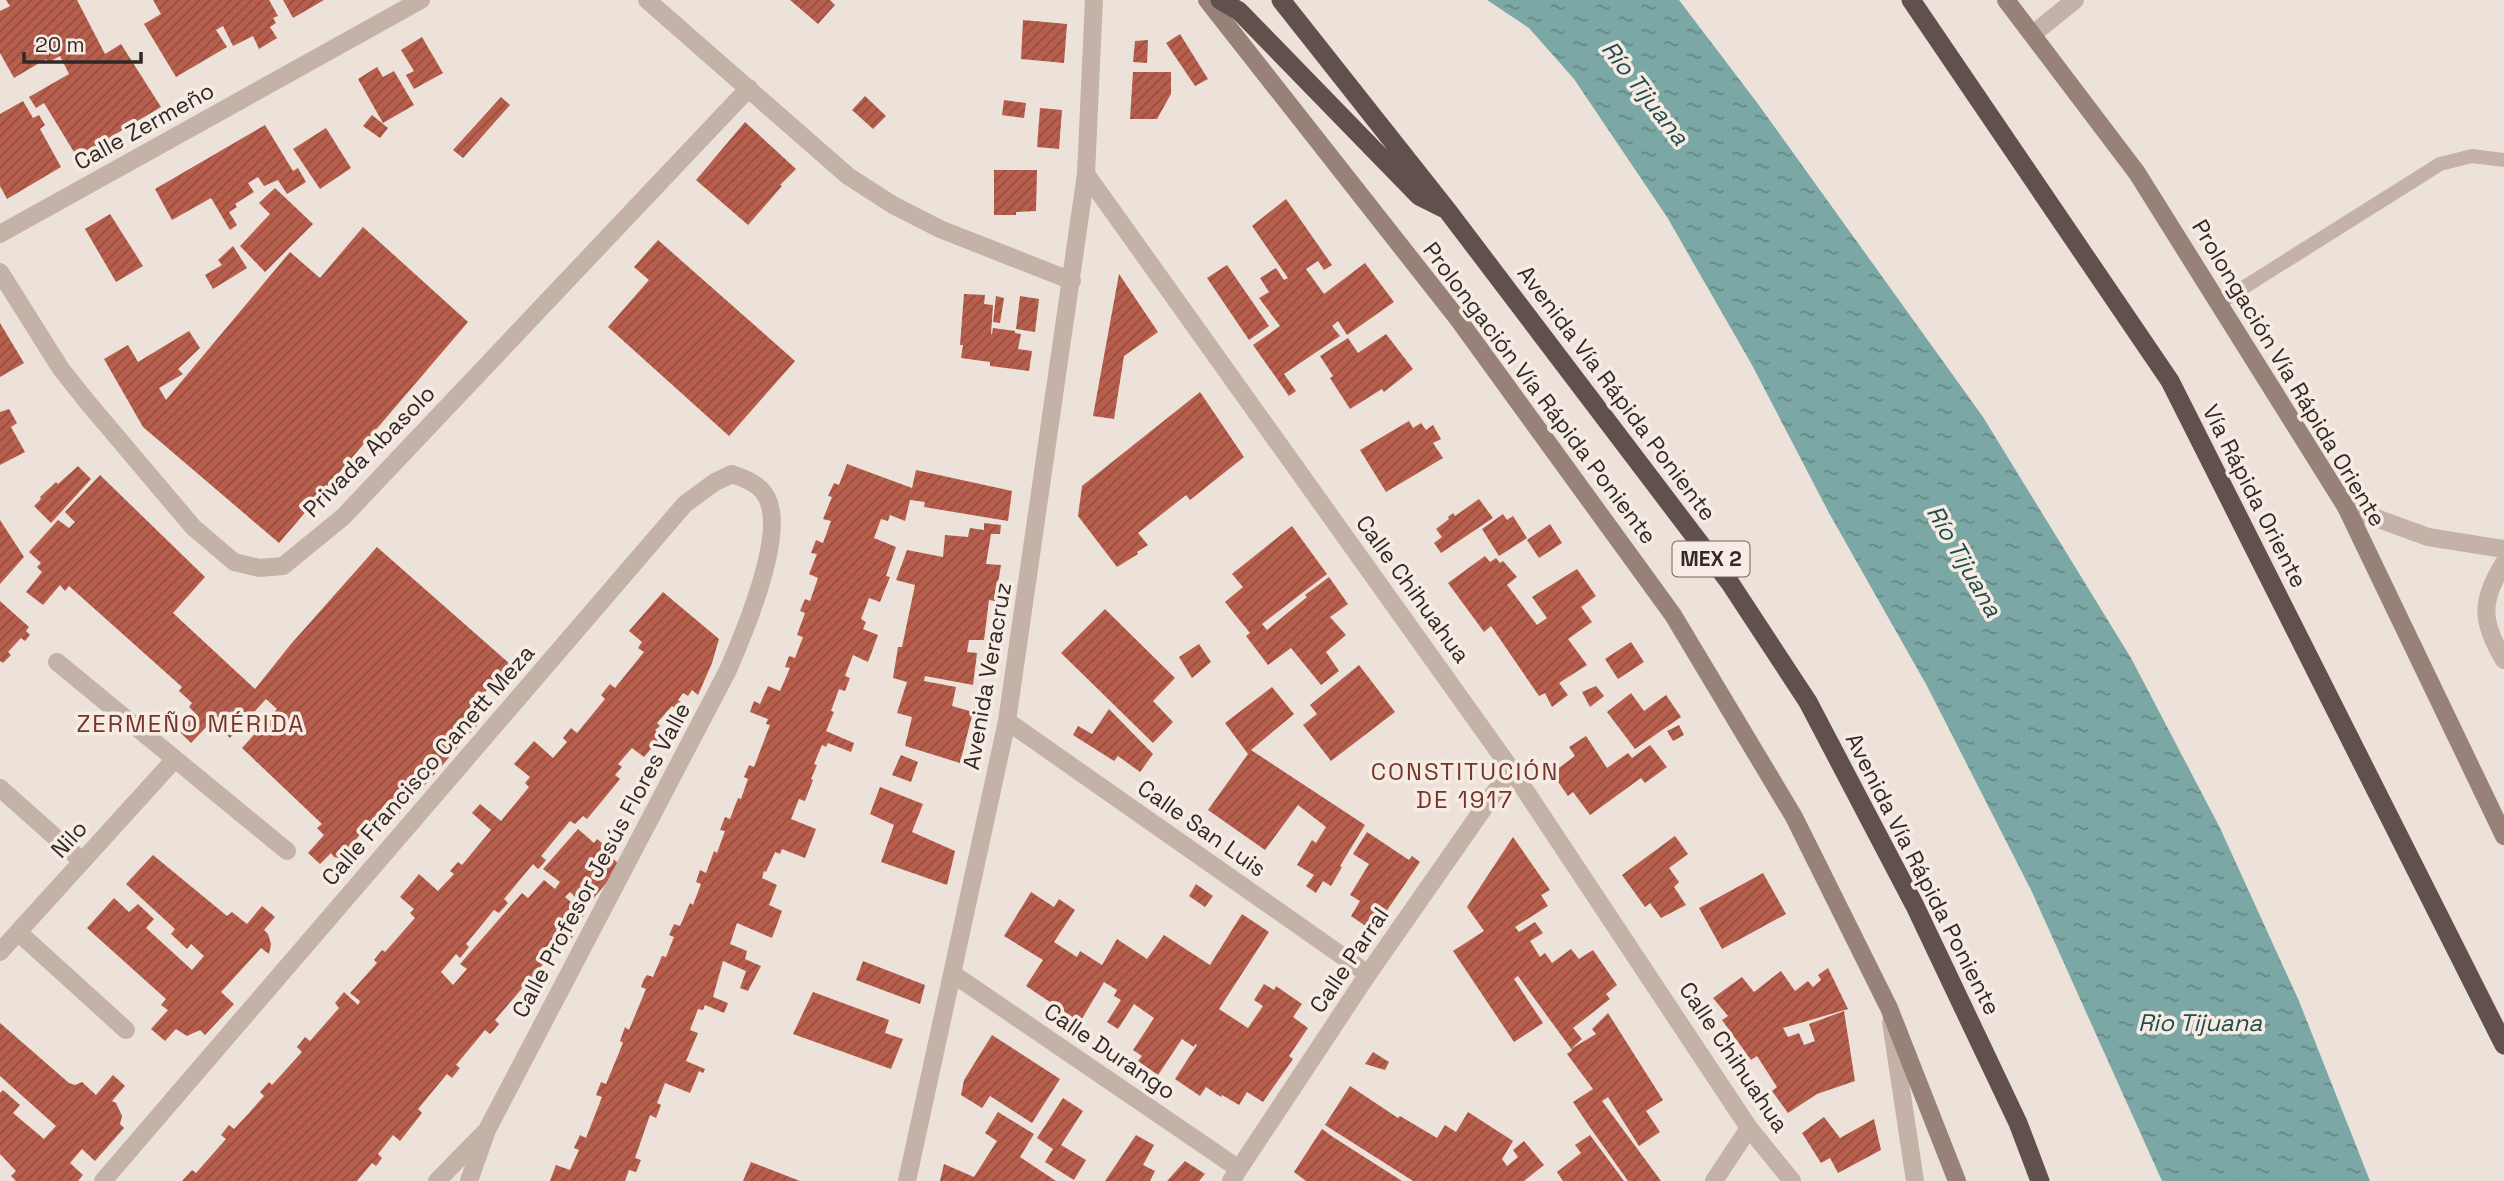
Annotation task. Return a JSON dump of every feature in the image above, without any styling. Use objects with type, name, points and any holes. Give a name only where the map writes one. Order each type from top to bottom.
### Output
[{"type":"highway","points":[[1220,0],[1239,10],[1419,196],[1447,210]]},
{"type":"highway","name":"Avenida Vía Rápida Poniente","points":[[1281,0],[1447,210],[1730,583],[1808,702],[1915,906],[2018,1123],[2040,1181]]},
{"type":"highway","name":"Vía Rápida Oriente","points":[[1911,0],[2170,381],[2504,1045]]},
{"type":"main road","name":"Prolongación Vía Rápida Poniente","points":[[1207,0],[1458,319],[1673,615],[1794,817],[1889,1009],[1957,1181]]},
{"type":"main road","name":"Prolongación Vía Rápida Oriente","points":[[2006,0],[2137,173],[2346,507],[2504,836]]},
{"type":"street","name":"Calle Zermeño","points":[[0,234],[422,0]]},
{"type":"street","points":[[647,0],[848,176],[893,205],[940,229],[1072,281]]},
{"type":"street","points":[[1086,174],[1094,0]]},
{"type":"street","points":[[2033,34],[2075,0]]},
{"type":"street","name":"Privada Abasolo","points":[[0,271],[61,369],[192,527],[234,562],[259,568],[283,566],[343,517],[749,88]]},
{"type":"street","name":"Avenida Veracruz","points":[[907,1181],[1007,721],[1086,174]]},
{"type":"street","name":"Calle Chihuahua","points":[[1086,174],[1511,769],[1749,1128],[1792,1181]]},
{"type":"street","name":"Calle Francisco Canett Meza","points":[[103,1181],[685,504],[715,482],[732,474],[752,481],[766,497],[773,518],[766,558]]},
{"type":"street","points":[[2346,507],[2428,537],[2504,549]]},
{"type":"street","name":"Calle Profesor Jesús Flores Valle","points":[[469,1181],[487,1130],[728,670],[749,620],[766,558]]},
{"type":"street","points":[[2504,563],[2493,580],[2485,601],[2490,638],[2504,660]]},
{"type":"street","points":[[57,662],[287,851]]},
{"type":"street","name":"Calle San Luis","points":[[1007,721],[1368,974]]},
{"type":"street","name":"Nilo","points":[[0,952],[174,759]]},
{"type":"street","name":"Calle Parral","points":[[1235,1175],[1368,974],[1511,769]]},
{"type":"street","points":[[0,788],[82,861]]},
{"type":"street","points":[[18,932],[126,1030]]},
{"type":"street","name":"Calle Durango","points":[[953,974],[1235,1175]]},
{"type":"street","points":[[1889,1009],[1915,1181]]},
{"type":"street","points":[[1714,1181],[1749,1128]]},
{"type":"street","points":[[437,1181],[487,1130]]},
{"type":"lane","points":[[2219,303],[2440,164],[2472,156],[2504,160]]},
{"type":"water","name":"Rio Tijuana","points":[[1487,0],[1679,0],[1758,104],[1983,417],[2131,658],[2220,828],[2299,1001],[2370,1181],[2162,1181],[2032,892],[1927,686],[1829,513],[1752,365],[1667,217],[1574,79],[1529,28]]},
{"type":"building","points":[[6,0],[77,0],[105,54],[121,44],[161,107],[77,157],[44,103],[36,108],[29,97],[69,74],[60,56],[49,62],[46,59],[14,78],[0,53],[0,11],[10,6]]},
{"type":"building","points":[[153,0],[269,0],[278,16],[273,18],[276,23],[270,27],[277,38],[259,49],[253,36],[233,46],[223,26],[216,30],[227,47],[176,77],[144,24],[161,14]]},
{"type":"building","points":[[283,0],[324,0],[293,18]]},
{"type":"building","points":[[790,0],[830,0],[835,5],[818,24]]},
{"type":"building","points":[[1023,20],[1067,24],[1064,63],[1021,59]]},
{"type":"building","points":[[1180,34],[1208,79],[1195,86],[1166,43]]},
{"type":"building","points":[[422,37],[443,73],[414,89],[406,75],[414,71],[401,50]]},
{"type":"building","points":[[1148,40],[1147,63],[1133,62],[1135,41]]},
{"type":"building","points":[[377,67],[383,77],[394,71],[414,105],[383,123],[358,79]]},
{"type":"building","points":[[1133,72],[1171,72],[1171,94],[1157,119],[1130,119]]},
{"type":"building","points":[[865,96],[886,116],[873,129],[852,110]]},
{"type":"building","points":[[501,97],[510,105],[463,158],[453,150]]},
{"type":"building","points":[[1004,100],[1026,103],[1024,118],[1002,115]]},
{"type":"building","points":[[23,101],[33,118],[39,115],[45,125],[40,129],[61,167],[7,199],[0,186],[0,114]]},
{"type":"building","points":[[1040,108],[1062,110],[1059,149],[1037,147]]},
{"type":"building","points":[[372,115],[388,128],[380,138],[363,126]]},
{"type":"building","points":[[745,122],[796,169],[748,225],[696,180]]},
{"type":"building","points":[[265,125],[293,171],[298,168],[306,182],[287,194],[278,180],[264,186],[258,177],[248,183],[254,192],[235,204],[237,207],[229,212],[237,225],[230,230],[211,198],[172,220],[155,189]]},
{"type":"building","points":[[326,128],[351,168],[320,189],[293,149]]},
{"type":"building","points":[[994,170],[1037,170],[1036,211],[994,215]]},
{"type":"building","points":[[275,188],[313,224],[265,272],[240,246],[270,214],[259,203]]},
{"type":"building","points":[[1286,199],[1332,265],[1324,270],[1318,261],[1306,269],[1324,294],[1365,263],[1394,302],[1347,335],[1338,321],[1332,326],[1340,336],[1284,374],[1296,391],[1289,396],[1253,345],[1280,326],[1259,298],[1269,292],[1260,278],[1276,268],[1284,280],[1288,278],[1252,226]]},
{"type":"building","points":[[110,214],[143,266],[116,282],[85,229]]},
{"type":"building","points":[[363,227],[468,322],[279,543],[143,427],[104,359],[128,345],[138,362],[189,331],[200,348],[178,369],[183,374],[159,388],[166,400],[290,252],[320,278]]},
{"type":"building","points":[[658,240],[795,361],[729,436],[608,327],[649,280],[634,267]]},
{"type":"building","points":[[233,246],[247,268],[213,289],[205,275],[222,265],[218,260]]},
{"type":"building","points":[[1227,265],[1269,326],[1249,340],[1207,278]]},
{"type":"building","points":[[1119,274],[1158,332],[1124,356],[1114,419],[1093,416]]},
{"type":"building","points":[[964,294],[985,295],[984,304],[993,305],[991,334],[993,328],[1021,334],[1018,349],[1032,351],[1029,371],[990,366],[990,362],[961,358]]},
{"type":"building","points":[[996,296],[1004,298],[1000,323],[993,322]]},
{"type":"building","points":[[1020,296],[1039,299],[1035,332],[1016,329]]},
{"type":"building","points":[[0,323],[24,363],[0,377]]},
{"type":"building","points":[[1386,334],[1413,369],[1384,392],[1382,389],[1350,409],[1330,378],[1333,376],[1320,356],[1348,338],[1358,353]]},
{"type":"building","points":[[1200,392],[1244,457],[1190,500],[1186,495],[1138,533],[1148,545],[1117,567],[1078,516],[1082,486]]},
{"type":"building","points":[[9,409],[17,423],[11,427],[25,452],[0,465],[0,412]]},
{"type":"building","points":[[1409,421],[1413,428],[1421,423],[1426,430],[1433,425],[1441,439],[1433,443],[1443,458],[1386,492],[1360,450]]},
{"type":"building","points":[[847,464],[912,488],[916,470],[1012,491],[1008,521],[924,507],[925,502],[910,500],[905,521],[890,515],[888,521],[881,519],[874,538],[896,547],[886,576],[890,577],[880,602],[869,598],[861,619],[866,622],[863,629],[878,635],[868,662],[853,655],[845,676],[850,678],[845,691],[839,689],[826,731],[854,743],[851,752],[828,743],[826,747],[822,745],[814,764],[817,765],[805,801],[799,799],[791,819],[816,829],[805,858],[782,849],[780,854],[775,852],[766,872],[764,871],[762,878],[777,885],[769,905],[782,911],[772,938],[737,923],[730,944],[747,951],[745,959],[761,966],[748,991],[740,988],[746,971],[723,961],[713,997],[728,1003],[724,1013],[705,1005],[703,1010],[698,1009],[690,1030],[698,1033],[686,1061],[705,1069],[703,1073],[699,1071],[690,1093],[665,1083],[657,1103],[661,1105],[656,1118],[650,1115],[635,1158],[641,1160],[636,1172],[629,1170],[625,1181],[550,1181],[556,1165],[570,1170],[579,1150],[574,1148],[580,1135],[586,1138],[602,1097],[596,1095],[601,1082],[606,1084],[623,1043],[620,1041],[625,1027],[629,1030],[646,989],[641,987],[644,979],[647,975],[653,977],[662,956],[666,957],[674,937],[669,935],[674,924],[680,926],[690,903],[693,905],[701,884],[696,882],[700,870],[706,873],[725,831],[720,830],[725,817],[730,819],[738,798],[741,799],[748,779],[744,777],[749,765],[754,767],[770,725],[766,724],[768,719],[750,712],[754,701],[760,704],[768,686],[780,691],[790,668],[785,667],[789,656],[795,658],[803,637],[797,635],[805,613],[800,611],[805,599],[810,601],[818,578],[809,574],[817,554],[811,553],[816,540],[823,543],[831,521],[823,519],[832,497],[828,496],[834,483],[839,485]]},
{"type":"building","points":[[78,466],[91,479],[51,523],[34,506],[56,482],[58,484]]},
{"type":"building","points":[[100,475],[205,577],[173,613],[255,689],[377,547],[510,664],[469,710],[481,721],[395,819],[383,807],[348,849],[355,854],[348,860],[334,857],[331,853],[320,864],[308,853],[324,835],[317,828],[322,824],[242,748],[277,709],[266,699],[230,738],[218,726],[213,731],[208,725],[191,743],[179,731],[195,713],[189,707],[192,703],[179,691],[182,687],[69,586],[65,591],[60,585],[43,605],[26,592],[42,572],[37,567],[41,563],[29,552],[58,520],[69,528],[75,522],[65,512]]},
{"type":"building","points":[[1479,499],[1493,518],[1441,553],[1434,543],[1442,537],[1436,529],[1453,513],[1455,516]]},
{"type":"building","points":[[1503,514],[1507,520],[1513,516],[1527,538],[1499,556],[1482,529]]},
{"type":"building","points":[[0,520],[24,557],[0,584]]},
{"type":"building","points":[[984,523],[1001,525],[1000,534],[991,534],[986,564],[1001,565],[995,601],[989,600],[984,640],[969,640],[967,652],[977,653],[973,685],[925,676],[924,681],[956,687],[952,706],[973,712],[960,763],[905,746],[912,717],[897,713],[907,682],[893,678],[898,647],[902,647],[915,585],[896,580],[907,550],[943,557],[945,535],[968,537],[970,528],[984,530]]},
{"type":"building","points":[[1550,524],[1562,543],[1539,558],[1527,540]]},
{"type":"building","points":[[1292,526],[1327,574],[1262,624],[1267,630],[1329,577],[1348,604],[1330,617],[1346,635],[1326,652],[1339,671],[1321,685],[1291,648],[1268,665],[1246,636],[1250,633],[1225,602],[1243,587],[1232,574]]},
{"type":"building","points":[[1485,556],[1490,562],[1496,558],[1500,563],[1503,561],[1517,577],[1507,585],[1537,625],[1547,618],[1532,597],[1577,569],[1596,596],[1581,607],[1592,622],[1568,639],[1587,665],[1559,683],[1568,695],[1552,707],[1545,693],[1539,696],[1491,626],[1484,632],[1448,583]]},
{"type":"building","points":[[663,592],[719,639],[698,695],[692,690],[688,696],[683,693],[678,700],[692,710],[688,719],[672,706],[657,723],[660,726],[655,730],[662,736],[644,757],[632,748],[618,764],[622,767],[615,775],[620,779],[587,819],[583,816],[575,824],[570,821],[541,856],[546,860],[542,865],[538,869],[533,864],[504,899],[508,903],[499,913],[494,910],[466,944],[469,947],[460,958],[456,954],[441,972],[453,985],[467,969],[460,964],[522,893],[528,898],[544,880],[555,889],[560,882],[543,869],[578,829],[594,843],[597,839],[608,848],[605,851],[621,866],[586,907],[570,892],[565,897],[585,914],[569,932],[573,936],[566,945],[562,942],[532,977],[535,980],[531,985],[527,989],[524,986],[495,1020],[499,1024],[494,1030],[490,1034],[485,1030],[456,1065],[460,1068],[452,1078],[447,1074],[418,1109],[422,1113],[400,1141],[393,1135],[378,1154],[382,1158],[376,1166],[372,1163],[357,1181],[182,1181],[192,1170],[196,1173],[226,1139],[221,1135],[229,1125],[234,1129],[264,1096],[260,1092],[269,1082],[272,1085],[302,1052],[297,1047],[305,1037],[310,1041],[339,1008],[335,1003],[344,992],[358,1005],[360,1001],[350,993],[377,963],[374,960],[382,950],[385,952],[415,918],[410,913],[414,909],[400,897],[419,874],[438,891],[454,874],[450,871],[458,862],[462,865],[491,830],[472,813],[480,804],[501,821],[529,787],[525,783],[530,777],[514,764],[534,741],[553,758],[567,742],[563,738],[571,728],[577,733],[605,699],[601,695],[610,684],[615,688],[644,652],[638,648],[642,642],[629,631]]},
{"type":"building","points":[[0,601],[29,627],[26,631],[30,635],[25,641],[21,638],[8,652],[11,655],[3,663],[0,661]]},
{"type":"building","points":[[1105,609],[1175,678],[1153,701],[1173,722],[1153,743],[1061,653]]},
{"type":"building","points":[[1631,642],[1644,662],[1618,679],[1605,659]]},
{"type":"building","points":[[1199,644],[1211,662],[1192,678],[1179,657]]},
{"type":"building","points":[[1359,665],[1395,712],[1331,761],[1303,725],[1317,714],[1310,705]]},
{"type":"building","points":[[1596,686],[1604,696],[1590,707],[1582,692]]},
{"type":"building","points":[[1272,687],[1294,714],[1251,750],[1365,825],[1331,886],[1323,881],[1316,893],[1306,886],[1314,875],[1297,865],[1312,840],[1316,843],[1326,827],[1298,805],[1265,850],[1208,810],[1248,754],[1225,723]]},
{"type":"building","points":[[1631,693],[1644,711],[1666,695],[1681,717],[1635,749],[1607,712]]},
{"type":"building","points":[[1109,709],[1153,754],[1140,772],[1118,756],[1114,761],[1073,735],[1078,726],[1092,734]]},
{"type":"building","points":[[1679,725],[1684,735],[1673,741],[1667,731]]},
{"type":"building","points":[[1586,736],[1607,768],[1628,753],[1632,758],[1650,745],[1667,767],[1645,783],[1641,778],[1590,815],[1573,792],[1568,796],[1552,773],[1575,756],[1569,747]]},
{"type":"building","points":[[901,755],[918,762],[911,782],[892,775]]},
{"type":"building","points":[[880,787],[923,804],[912,832],[955,851],[947,885],[881,862],[894,825],[870,814]]},
{"type":"building","points":[[1367,832],[1409,860],[1412,856],[1420,862],[1373,931],[1351,916],[1360,901],[1350,895],[1369,864],[1353,854]]},
{"type":"building","points":[[1675,836],[1688,854],[1669,868],[1679,882],[1674,887],[1686,905],[1661,918],[1650,903],[1645,907],[1622,875]]},
{"type":"building","points":[[1513,837],[1550,890],[1541,895],[1548,906],[1515,927],[1519,932],[1535,922],[1543,933],[1530,941],[1540,957],[1545,953],[1552,963],[1571,949],[1579,959],[1593,950],[1617,985],[1606,994],[1610,999],[1573,1028],[1582,1039],[1571,1049],[1518,976],[1514,979],[1543,1023],[1514,1042],[1453,951],[1484,931],[1467,907]]},
{"type":"building","points":[[153,855],[227,916],[232,912],[247,924],[262,906],[275,917],[264,930],[271,944],[269,954],[261,948],[221,992],[234,1004],[205,1035],[200,1030],[187,1036],[176,1029],[165,1041],[151,1029],[168,1010],[161,1005],[166,999],[87,928],[114,898],[129,912],[138,904],[154,919],[146,928],[192,970],[204,956],[191,944],[187,949],[171,934],[175,929],[126,884]]},
{"type":"building","points":[[1763,873],[1786,914],[1722,949],[1699,908]]},
{"type":"building","points":[[1196,884],[1213,896],[1205,907],[1189,896]]},
{"type":"building","points":[[1031,892],[1054,907],[1059,899],[1075,910],[1054,942],[1077,957],[1080,951],[1102,965],[1117,939],[1147,959],[1164,935],[1210,965],[1242,914],[1269,932],[1219,1009],[1248,1028],[1263,1006],[1254,1000],[1264,984],[1274,990],[1276,986],[1302,1004],[1293,1017],[1308,1028],[1289,1056],[1293,1059],[1263,1102],[1247,1092],[1239,1105],[1206,1087],[1200,1096],[1175,1079],[1197,1045],[1194,1047],[1182,1039],[1158,1075],[1138,1061],[1142,1056],[1133,1050],[1154,1018],[1134,1004],[1118,1029],[1107,1022],[1121,1000],[1114,996],[1117,990],[1104,982],[1080,1022],[1026,986],[1043,960],[1004,936]]},
{"type":"building","points":[[863,961],[925,985],[920,1004],[856,980]]},
{"type":"building","points":[[1828,968],[1848,1009],[1783,1028],[1788,1037],[1799,1033],[1804,1045],[1815,1041],[1809,1024],[1844,1011],[1855,1081],[1817,1094],[1788,1113],[1772,1091],[1777,1087],[1757,1056],[1751,1060],[1722,1020],[1728,1016],[1713,998],[1742,977],[1754,992],[1781,971],[1795,991],[1808,981],[1813,987],[1821,980],[1818,975]]},
{"type":"building","points":[[813,992],[889,1020],[885,1033],[903,1039],[891,1069],[793,1034]]},
{"type":"building","points":[[1608,1013],[1663,1100],[1646,1111],[1660,1132],[1639,1146],[1608,1097],[1602,1101],[1661,1181],[1628,1181],[1589,1126],[1573,1102],[1593,1089],[1567,1054],[1596,1034],[1592,1029]]},
{"type":"building","points":[[0,1023],[69,1083],[75,1085],[82,1082],[96,1095],[113,1075],[125,1086],[112,1101],[116,1103],[122,1116],[120,1124],[124,1128],[95,1161],[82,1149],[70,1163],[83,1175],[78,1181],[16,1181],[11,1176],[16,1171],[0,1154],[0,1093],[3,1090],[20,1105],[13,1113],[44,1139],[56,1126],[0,1076]]},
{"type":"building","points":[[992,1035],[1060,1079],[1032,1123],[990,1096],[982,1108],[961,1095],[964,1080]]},
{"type":"building","points":[[1373,1052],[1389,1062],[1385,1070],[1365,1064]]},
{"type":"building","points":[[1350,1086],[1398,1118],[1400,1116],[1437,1138],[1445,1125],[1456,1132],[1468,1112],[1513,1141],[1502,1159],[1507,1166],[1518,1157],[1513,1150],[1524,1141],[1544,1165],[1524,1181],[1413,1181],[1325,1125]]},
{"type":"building","points":[[1063,1098],[1083,1111],[1061,1145],[1086,1160],[1074,1180],[1045,1162],[1053,1149],[1037,1138]]},
{"type":"building","points":[[998,1112],[1034,1134],[1020,1157],[1056,1181],[940,1181],[944,1164],[974,1177],[997,1141],[985,1133]]},
{"type":"building","points":[[1824,1117],[1840,1138],[1874,1119],[1881,1150],[1838,1173],[1830,1158],[1821,1163],[1802,1133]]},
{"type":"building","points":[[1322,1129],[1402,1181],[1306,1181],[1294,1172]]},
{"type":"building","points":[[1136,1135],[1154,1145],[1143,1165],[1155,1171],[1150,1181],[1105,1181]]},
{"type":"building","points":[[1590,1135],[1624,1181],[1563,1181],[1557,1172],[1581,1153],[1575,1145]]},
{"type":"building","points":[[1185,1161],[1205,1174],[1199,1181],[1167,1181]]},
{"type":"building","points":[[751,1162],[800,1181],[743,1181]]},
{"type":"district","name":"ZERMEÑO MÉRIDA","points":[[191,724]]},
{"type":"district","name":"CONSTITUCIÓN DE 1917","points":[[1465,786]]},
{"type":"water label","name":"Río Tijuana","points":[[1645,93]]},
{"type":"water label","name":"Río Tijuana","points":[[1964,561]]}]
